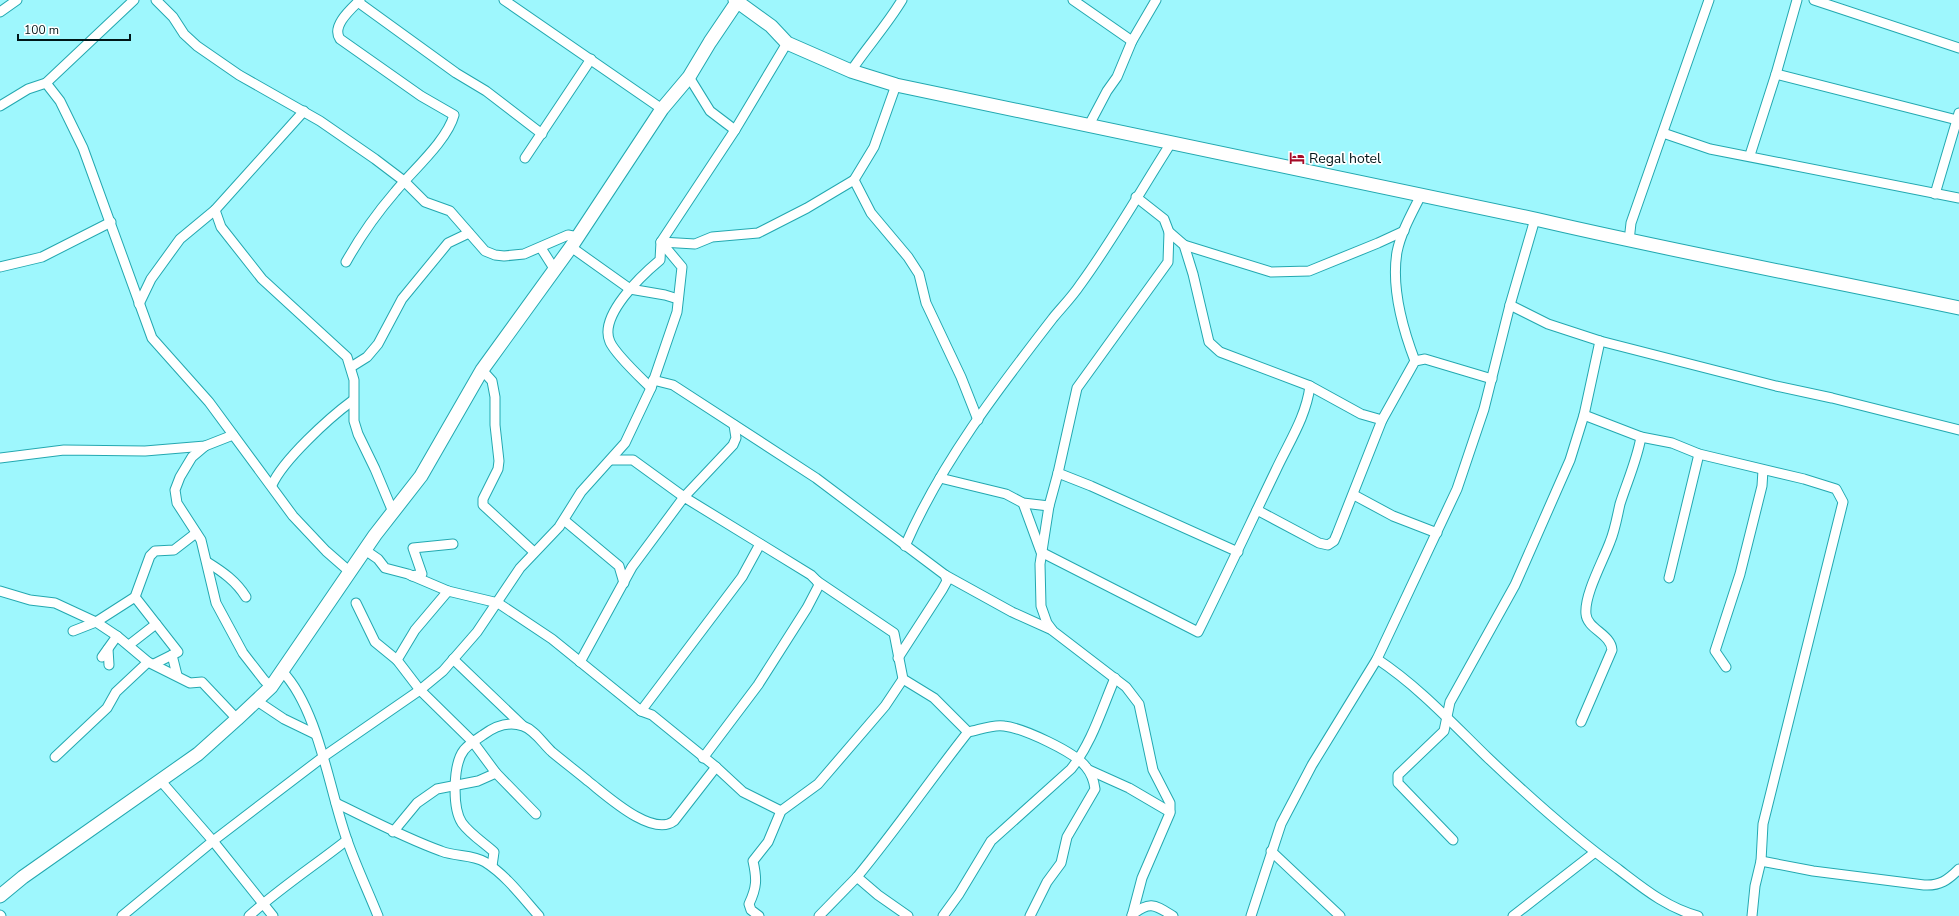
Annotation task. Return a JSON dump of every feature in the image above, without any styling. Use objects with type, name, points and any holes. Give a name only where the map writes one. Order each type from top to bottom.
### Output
[{"type":"main road","points":[[0,896],[24,877],[198,754],[237,720],[271,687],[365,550],[417,481],[482,370],[575,242],[662,109],[689,78],[736,1],[771,26],[787,43],[851,71],[896,85],[1535,219],[1630,241],[1959,308]]},
{"type":"street","points":[[0,12],[16,0]]},
{"type":"street","points":[[0,106],[28,89],[46,83],[134,0]]},
{"type":"street","points":[[156,0],[174,17],[184,34],[197,46],[239,75],[304,111],[375,158],[404,181],[425,202],[450,211],[485,251],[495,255],[524,254],[541,248],[568,235],[630,289],[665,295],[678,299]]},
{"type":"street","points":[[504,0],[662,109]]},
{"type":"street","points":[[851,71],[875,37],[892,17],[902,0]]},
{"type":"street","points":[[1073,0],[1132,41]]},
{"type":"street","points":[[1089,125],[1107,91],[1117,77],[1132,41],[1156,0]]},
{"type":"street","points":[[1630,241],[1631,223],[1709,0]]},
{"type":"street","points":[[1750,155],[1776,74],[1797,0]]},
{"type":"street","points":[[1814,0],[1959,48]]},
{"type":"street","points":[[346,262],[361,234],[404,181],[447,132],[454,115],[421,96],[340,39],[336,34],[337,28],[360,1],[456,73],[486,91],[542,134]]},
{"type":"street","points":[[787,43],[735,130],[661,242],[660,260],[630,289],[619,304],[608,326],[610,342],[615,351],[652,384],[673,385],[816,478],[944,575],[1012,612],[1053,631],[1126,687],[1139,704],[1153,770],[1170,803],[1170,812],[1142,878],[1132,916]]},
{"type":"street","points":[[525,158],[591,59]]},
{"type":"street","points":[[1776,74],[1958,116],[1935,194]]},
{"type":"street","points":[[689,78],[710,111],[735,130]]},
{"type":"street","points":[[46,83],[60,101],[83,148],[152,338],[209,402],[294,516],[326,551],[350,572]]},
{"type":"street","points":[[661,242],[695,244],[712,237],[758,233],[807,208],[854,180],[874,147],[896,85]]},
{"type":"street","points":[[139,304],[151,279],[180,239],[216,210],[304,111]]},
{"type":"street","points":[[1663,133],[1710,149],[1750,155],[1959,198]]},
{"type":"street","points":[[905,546],[918,517],[940,478],[978,420],[1053,318],[1079,287],[1103,252],[1171,143]]},
{"type":"street","points":[[854,180],[871,213],[908,257],[919,274],[926,303],[961,377],[978,420]]},
{"type":"street","points":[[1415,361],[1405,334],[1395,283],[1397,251],[1404,231],[1421,195]]},
{"type":"street","points":[[1053,631],[1047,623],[1041,606],[1041,552],[1049,506],[1077,388],[1168,262],[1169,232],[1164,219],[1136,198]]},
{"type":"street","points":[[216,210],[221,227],[262,279],[347,357],[354,380],[352,401],[354,421],[358,434],[376,469],[393,512]]},
{"type":"street","points":[[1251,916],[1281,824],[1312,764],[1377,659],[1438,533],[1457,489],[1492,379],[1510,305],[1535,219]]},
{"type":"street","points":[[0,267],[42,258],[111,222]]},
{"type":"street","points":[[1169,232],[1184,245],[1271,272],[1309,271],[1404,231]]},
{"type":"street","points":[[351,367],[367,357],[378,344],[402,299],[448,243],[469,233]]},
{"type":"street","points":[[122,916],[213,841],[323,757],[420,690],[453,660],[477,632],[498,603],[520,568],[564,520],[581,492],[625,443],[652,384],[677,312],[682,267],[661,242]]},
{"type":"street","points":[[1184,245],[1193,274],[1209,342],[1220,352],[1310,386],[1362,414],[1382,420]]},
{"type":"street","points":[[541,248],[555,270]]},
{"type":"street","points":[[1510,305],[1548,324],[1600,341],[1670,358],[1761,383],[1832,398],[1959,430]]},
{"type":"street","points":[[1452,840],[1398,783],[1398,775],[1444,731],[1450,702],[1515,585],[1570,460],[1584,414],[1600,341]]},
{"type":"street","points":[[1257,510],[1319,543],[1328,545],[1334,541],[1354,495],[1382,420],[1415,361],[1425,359],[1492,379]]},
{"type":"street","points":[[482,370],[492,380],[495,397],[495,425],[499,461],[498,470],[483,499],[483,505],[534,552]]},
{"type":"street","points":[[1023,504],[1041,552],[1198,632],[1304,413],[1310,386]]},
{"type":"street","points":[[272,485],[283,467],[326,423],[352,401]]},
{"type":"street","points":[[1584,414],[1641,437],[1672,443],[1699,454],[1804,479],[1836,489],[1843,502],[1763,824],[1761,861],[1755,886],[1752,916]]},
{"type":"street","points":[[580,662],[632,567],[684,497],[733,445],[736,438],[734,425]]},
{"type":"street","points":[[0,458],[64,450],[145,451],[205,446],[233,435]]},
{"type":"street","points":[[1581,722],[1612,650],[1612,644],[1588,620],[1586,614],[1587,605],[1610,541],[1620,504],[1638,452],[1641,437]]},
{"type":"street","points":[[625,443],[634,460],[684,497],[796,565],[894,633],[913,633]]},
{"type":"street","points":[[205,446],[192,457],[180,477],[175,490],[177,503],[201,540],[216,603],[243,653],[271,687]]},
{"type":"street","points":[[1669,578],[1699,454]]},
{"type":"street","points":[[611,460],[634,460]]},
{"type":"street","points":[[1726,667],[1715,651],[1740,574],[1762,486],[1763,470]]},
{"type":"street","points":[[1058,473],[1091,486],[1238,552]]},
{"type":"street","points":[[940,478],[1006,494],[1023,504],[1049,506]]},
{"type":"street","points":[[1354,495],[1393,516],[1438,533]]},
{"type":"street","points":[[564,520],[619,566],[624,583]]},
{"type":"street","points":[[73,631],[96,622],[135,597],[150,556],[155,551],[174,550],[196,533]]},
{"type":"street","points":[[412,576],[422,574],[413,548],[453,544]]},
{"type":"street","points":[[641,711],[742,577],[760,544]]},
{"type":"street","points":[[365,550],[378,559],[385,568],[412,576],[448,591],[498,603],[552,639],[641,711],[652,715],[703,758],[716,767],[743,792],[780,811]]},
{"type":"street","points":[[207,562],[229,576],[240,587],[246,597]]},
{"type":"street","points":[[619,566],[632,567]]},
{"type":"street","points":[[898,658],[947,581],[944,575]]},
{"type":"street","points":[[703,758],[758,685],[818,591],[818,581]]},
{"type":"street","points":[[397,660],[415,630],[448,591]]},
{"type":"street","points":[[0,592],[30,600],[55,603],[96,622],[117,636],[151,663],[190,683],[202,682],[237,720]]},
{"type":"street","points":[[55,757],[107,708],[116,692],[151,663],[178,652],[135,597]]},
{"type":"street","points":[[356,603],[375,642],[397,660],[420,690],[473,742],[496,773],[536,814]]},
{"type":"street","points":[[129,645],[156,624]]},
{"type":"street","points":[[894,633],[903,679],[934,698],[968,732]]},
{"type":"street","points":[[102,657],[117,636]]},
{"type":"street","points":[[108,649],[109,665]]},
{"type":"street","points":[[172,655],[177,675]]},
{"type":"street","points":[[1377,659],[1391,668],[1447,718],[1537,804],[1594,853],[1658,899],[1698,916]]},
{"type":"street","points":[[453,660],[522,725],[528,728],[552,752],[623,808],[644,820],[663,825],[670,824],[674,821],[716,767]]},
{"type":"street","points":[[282,671],[296,689],[315,734],[323,757],[346,840],[378,916]]},
{"type":"street","points":[[943,916],[959,894],[991,841],[1071,769],[1078,760],[1086,747],[1115,678]]},
{"type":"street","points":[[759,916],[752,910],[749,904],[756,889],[753,861],[768,842],[780,811],[818,784],[885,706],[903,679]]},
{"type":"street","points":[[257,701],[284,719],[315,734]]},
{"type":"street","points":[[492,866],[494,852],[463,823],[456,810],[455,786],[460,758],[464,749],[497,727],[513,724],[522,725]]},
{"type":"street","points":[[820,916],[857,877],[895,830],[927,784],[968,732],[1002,725],[1015,728],[1052,744],[1078,760],[1088,770],[1129,788],[1170,812]]},
{"type":"street","points":[[1030,916],[1047,882],[1061,864],[1066,837],[1095,789],[1088,770]]},
{"type":"street","points":[[393,832],[417,803],[437,789],[478,781],[496,773]]},
{"type":"street","points":[[160,780],[213,841],[273,916]]},
{"type":"street","points":[[336,803],[384,826],[393,832],[443,852],[474,856],[492,866],[539,916]]},
{"type":"street","points":[[249,916],[288,882],[320,862],[346,840]]},
{"type":"street","points":[[1271,851],[1340,916]]},
{"type":"street","points":[[1514,916],[1594,853]]},
{"type":"street","points":[[1761,861],[1813,871],[1935,885],[1943,883],[1959,869]]},
{"type":"street","points":[[857,877],[878,895],[908,916]]},
{"type":"street","points":[[1132,916],[1142,906],[1151,905],[1173,916]]},
{"type":"place","name":"Regal hotel","points":[[1297,158]]}]
